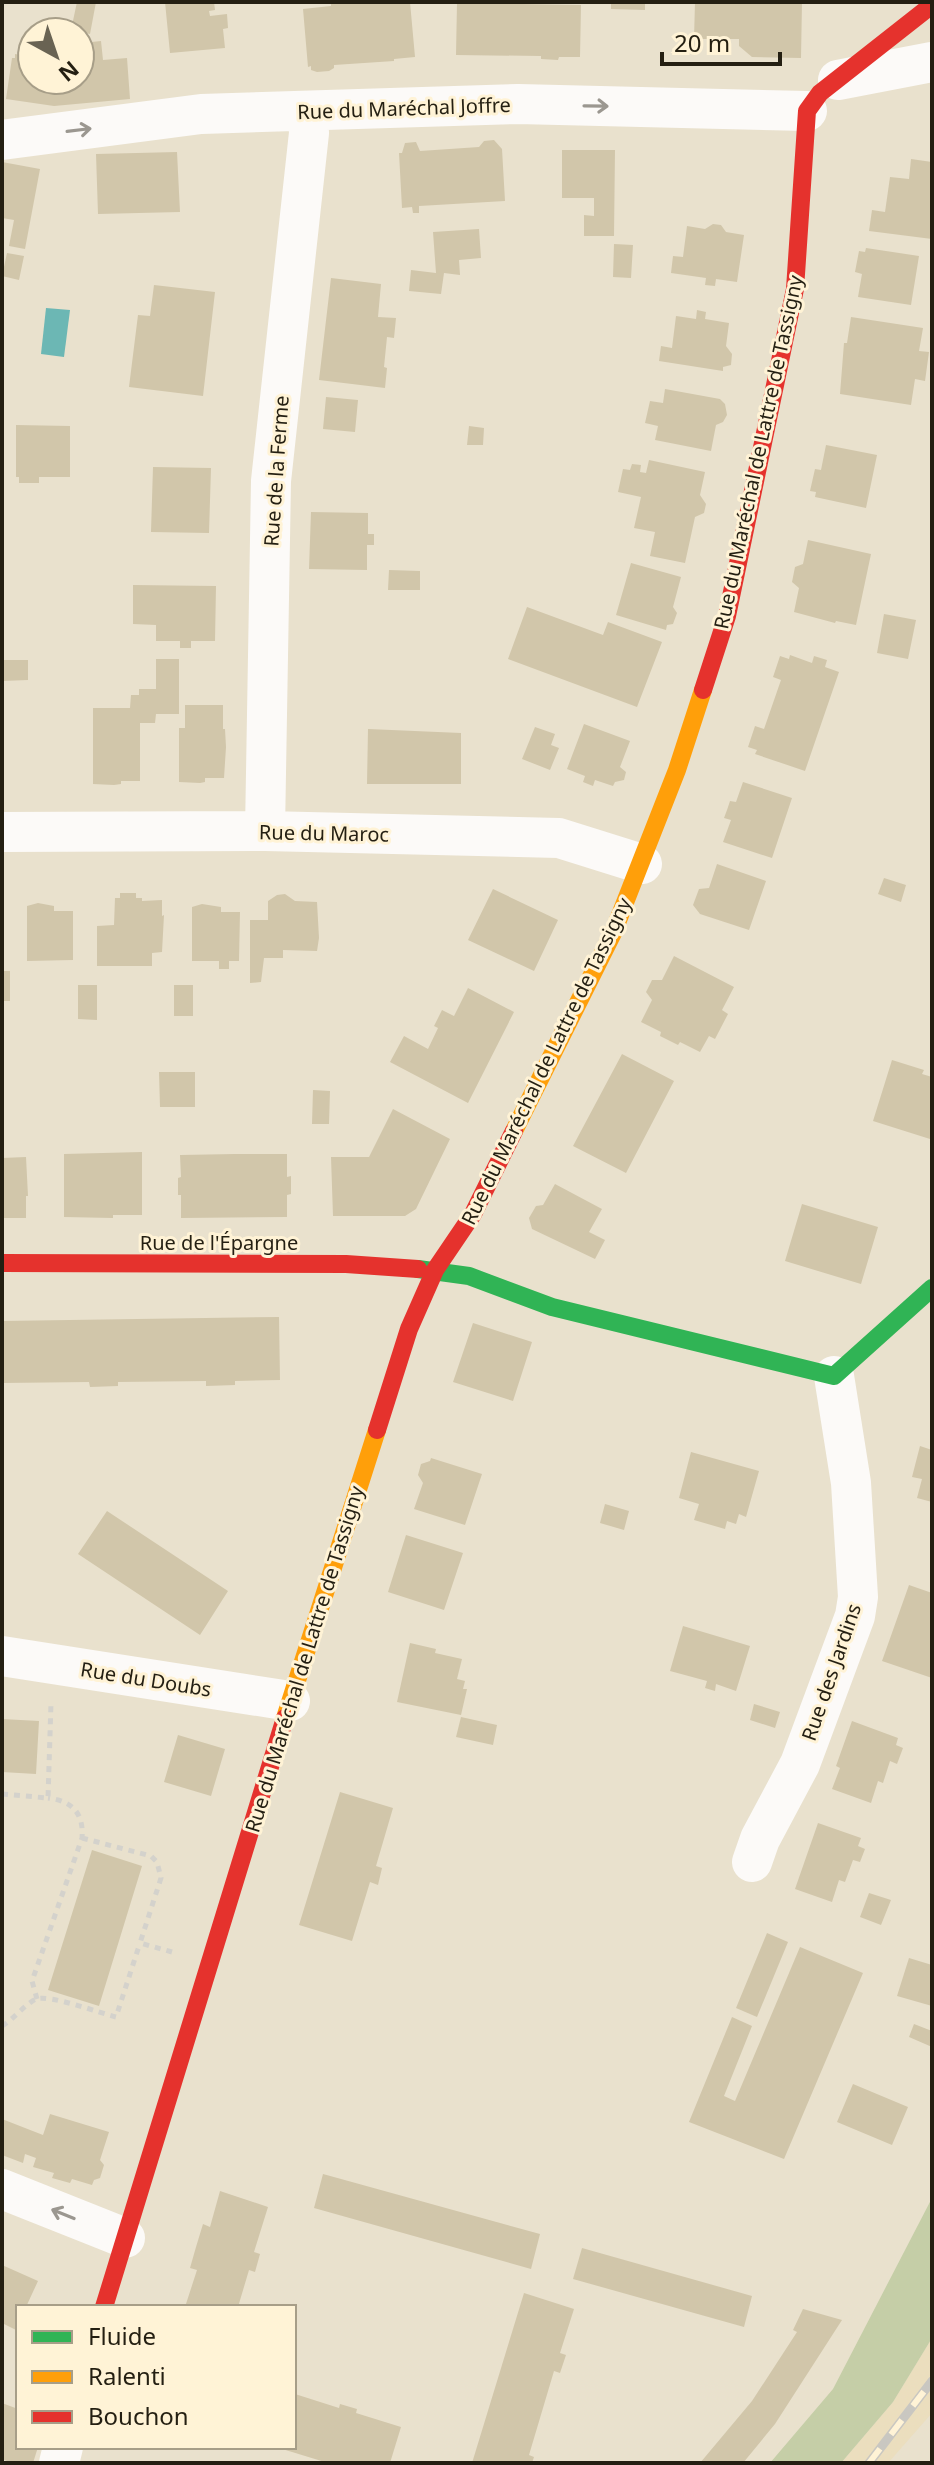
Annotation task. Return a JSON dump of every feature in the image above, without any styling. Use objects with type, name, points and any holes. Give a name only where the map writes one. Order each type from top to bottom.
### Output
[{"type":"street","points":[[807,111],[820,93],[932,5]]},
{"type":"street","points":[[838,80],[932,62]]},
{"type":"street","name":"Rue du Maréchal Joffre","points":[[2,140],[201,114],[518,104],[807,111]]},
{"type":"street","name":"Rue du Maréchal de Lattre de Tassigny","points":[[105,2305],[290,1701],[409,1329],[435,1270],[473,1214],[613,933],[677,770],[727,616],[795,289],[807,111]]},
{"type":"street","name":"Rue de la Ferme","points":[[265,831],[271,481],[309,133],[308,112]]},
{"type":"street","name":"Rue du Maroc","points":[[2,832],[265,831],[559,838],[642,864]]},
{"type":"street","name":"Rue de l'Épargne","points":[[2,1263],[346,1264],[435,1270]]},
{"type":"street","points":[[435,1270],[469,1276],[552,1307],[834,1376],[932,1288]]},
{"type":"street","name":"Rue des Jardins","points":[[752,1862],[760,1839],[800,1764],[855,1616],[858,1597],[851,1483],[834,1376]]},
{"type":"street","name":"Rue du Doubs","points":[[2,1656],[290,1701]]},
{"type":"street","points":[[2,2189],[125,2238]]},
{"type":"path","points":[[48,1798],[51,1702]]},
{"type":"path","points":[[2,1794],[64,1800],[74,1807],[83,1826],[82,1838],[32,1981],[37,1999]]},
{"type":"path","points":[[2,2026],[37,1999],[43,1998],[116,2017],[161,1878],[157,1862],[151,1856],[82,1838]]},
{"type":"path","points":[[140,1943],[179,1954]]},
{"type":"shaded area","points":[[932,2338],[932,2413],[888,2463],[841,2463],[893,2402]]},
{"type":"green space","points":[[932,2198],[932,2338],[893,2402],[841,2463],[770,2463],[833,2389]]},
{"type":"water","points":[[46,308],[70,310],[64,357],[41,354]]},
{"type":"building","points":[[77,2],[96,2],[93,16],[74,16]]},
{"type":"building","points":[[165,2],[214,2],[215,10],[209,11],[210,16],[227,14],[228,28],[223,29],[225,48],[170,53]]},
{"type":"building","points":[[331,2],[410,2],[415,57],[334,65],[329,71],[311,70],[311,66],[308,67],[303,9],[331,6]]},
{"type":"building","points":[[611,2],[645,2],[645,10],[611,9]]},
{"type":"building","points":[[695,2],[802,2],[801,58],[752,57],[739,46],[739,39],[694,39]]},
{"type":"building","points":[[457,3],[581,5],[580,57],[559,57],[558,60],[541,59],[541,56],[456,55]]},
{"type":"building","points":[[101,41],[103,60],[127,58],[130,99],[54,106],[6,99],[15,54],[16,96],[96,96],[96,42]]},
{"type":"building","points":[[494,140],[502,149],[505,201],[419,206],[419,213],[413,213],[412,207],[402,208],[399,153],[402,153],[405,143],[416,142],[420,151],[479,147],[484,141]]},
{"type":"building","points":[[562,150],[615,150],[614,236],[584,236],[584,215],[594,216],[594,198],[562,198]]},
{"type":"building","points":[[177,152],[180,212],[98,214],[96,154]]},
{"type":"building","points":[[911,159],[932,162],[932,239],[869,231],[872,210],[885,212],[890,177],[909,179]]},
{"type":"building","points":[[2,162],[40,169],[25,249],[9,246],[14,220],[2,218]]},
{"type":"building","points":[[713,224],[721,225],[726,232],[744,235],[737,282],[716,279],[715,286],[705,285],[706,278],[671,273],[673,256],[683,257],[687,226],[705,229]]},
{"type":"building","points":[[479,229],[481,258],[459,260],[460,275],[444,273],[441,294],[409,291],[411,270],[436,273],[433,232]]},
{"type":"building","points":[[614,244],[633,245],[631,278],[613,277]]},
{"type":"building","points":[[866,248],[919,256],[911,305],[858,297],[862,274],[855,272],[859,251],[865,252]]},
{"type":"building","points":[[7,253],[24,256],[19,280],[2,276]]},
{"type":"building","points":[[331,278],[381,284],[378,317],[396,318],[394,338],[387,337],[385,388],[319,380]]},
{"type":"building","points":[[154,285],[215,292],[203,396],[129,387],[138,315],[150,316]]},
{"type":"building","points":[[697,310],[706,312],[705,319],[729,323],[726,346],[732,354],[731,365],[723,367],[723,371],[659,361],[661,346],[672,348],[676,316],[696,319]]},
{"type":"building","points":[[851,317],[923,328],[919,351],[929,352],[925,381],[915,379],[911,405],[840,394],[844,343],[847,343]]},
{"type":"building","points":[[665,389],[720,399],[725,404],[727,415],[723,422],[716,425],[711,451],[655,440],[658,426],[645,423],[650,401],[663,403]]},
{"type":"building","points":[[326,397],[358,400],[355,432],[323,429]]},
{"type":"building","points":[[16,425],[70,426],[70,477],[39,477],[39,483],[19,483],[19,477],[16,477]]},
{"type":"building","points":[[469,426],[484,428],[483,445],[467,445]]},
{"type":"building","points":[[826,445],[877,455],[866,508],[815,497],[816,492],[810,491],[815,469],[821,470]]},
{"type":"building","points":[[649,460],[705,472],[700,495],[706,504],[704,513],[695,517],[685,563],[650,556],[655,532],[634,528],[641,497],[618,492],[623,469],[630,470],[632,464],[641,465],[640,472],[646,473]]},
{"type":"building","points":[[153,467],[211,468],[209,533],[151,532]]},
{"type":"building","points":[[311,512],[368,513],[368,534],[374,534],[374,545],[367,545],[367,570],[309,569]]},
{"type":"building","points":[[808,540],[871,554],[856,625],[794,612],[799,588],[792,582],[795,567],[803,564]]},
{"type":"building","points":[[631,563],[681,577],[673,607],[677,613],[673,624],[667,625],[666,630],[616,615]]},
{"type":"building","points":[[389,570],[420,571],[420,590],[388,590]]},
{"type":"building","points":[[133,585],[216,586],[215,641],[191,641],[191,648],[180,648],[180,641],[156,641],[156,625],[133,624]]},
{"type":"building","points":[[527,607],[603,635],[608,622],[662,642],[637,707],[508,659]]},
{"type":"building","points":[[884,614],[916,620],[908,659],[877,653]]},
{"type":"building","points":[[790,655],[812,663],[814,656],[827,660],[825,667],[839,672],[805,771],[755,754],[757,750],[748,747],[755,726],[764,729],[781,680],[773,677],[780,656],[789,659]]},
{"type":"building","points":[[156,659],[179,659],[179,714],[156,714],[155,723],[140,723],[140,781],[93,784],[93,708],[130,708],[131,695],[139,695],[139,689],[156,689]]},
{"type":"building","points":[[2,660],[28,660],[28,680],[2,681]]},
{"type":"building","points":[[185,705],[223,705],[226,747],[224,778],[205,778],[205,782],[200,783],[179,782],[179,728],[185,728]]},
{"type":"building","points":[[584,724],[630,741],[620,767],[626,772],[624,780],[615,782],[613,786],[595,780],[593,786],[583,782],[585,776],[567,769]]},
{"type":"building","points":[[535,727],[555,734],[551,745],[559,748],[550,770],[522,759]]},
{"type":"building","points":[[368,729],[461,733],[461,784],[367,784]]},
{"type":"building","points":[[743,782],[792,798],[772,858],[723,842],[731,820],[724,818],[730,801],[736,802]]},
{"type":"building","points":[[717,864],[766,881],[749,930],[700,914],[693,905],[699,889],[709,888]]},
{"type":"building","points":[[884,878],[906,885],[901,902],[878,894]]},
{"type":"building","points":[[493,889],[558,920],[534,971],[468,940]]},
{"type":"building","points":[[120,893],[136,893],[136,898],[142,898],[142,901],[162,900],[162,952],[152,953],[152,966],[97,966],[97,926],[114,925],[115,898],[120,898]]},
{"type":"building","points":[[285,894],[295,901],[317,902],[317,951],[283,950],[283,958],[264,958],[261,982],[250,983],[250,920],[268,920],[268,901]]},
{"type":"building","points":[[38,903],[54,906],[54,911],[73,911],[73,960],[27,961],[27,906]]},
{"type":"building","points":[[202,904],[221,907],[221,912],[240,912],[239,961],[229,961],[229,969],[219,969],[219,961],[192,961],[192,907]]},
{"type":"building","points":[[674,956],[734,987],[722,1010],[728,1014],[715,1039],[709,1036],[700,1052],[660,1036],[661,1032],[641,1022],[652,1000],[646,992],[652,980],[662,980]]},
{"type":"building","points":[[2,971],[10,971],[10,1001],[2,1001]]},
{"type":"building","points":[[78,985],[97,985],[97,1020],[78,1019]]},
{"type":"building","points":[[174,985],[193,985],[193,1016],[174,1016]]},
{"type":"building","points":[[468,988],[514,1012],[468,1103],[390,1062],[404,1036],[428,1049],[442,1010],[454,1016]]},
{"type":"building","points":[[622,1054],[674,1081],[626,1173],[573,1146]]},
{"type":"building","points":[[892,1060],[924,1070],[922,1074],[932,1077],[930,1139],[873,1121]]},
{"type":"building","points":[[159,1072],[195,1072],[195,1107],[160,1107]]},
{"type":"building","points":[[313,1090],[330,1091],[329,1124],[312,1124]]},
{"type":"building","points":[[393,1109],[450,1139],[416,1209],[405,1216],[333,1216],[331,1157],[369,1157]]},
{"type":"building","points":[[142,1152],[142,1215],[64,1217],[64,1154]]},
{"type":"building","points":[[287,1154],[291,1194],[287,1195],[287,1217],[181,1218],[181,1195],[178,1195],[180,1155]]},
{"type":"building","points":[[26,1157],[26,1218],[2,1218],[2,1158]]},
{"type":"building","points":[[555,1184],[602,1209],[589,1232],[605,1240],[595,1259],[532,1229],[529,1218],[536,1206],[543,1205]]},
{"type":"building","points":[[802,1204],[878,1227],[861,1284],[785,1261]]},
{"type":"building","points":[[279,1317],[280,1380],[235,1381],[235,1385],[206,1386],[206,1381],[118,1382],[118,1386],[90,1387],[89,1382],[2,1383],[2,1321]]},
{"type":"building","points":[[473,1323],[532,1342],[513,1401],[453,1382]]},
{"type":"building","points":[[920,1446],[932,1450],[932,1502],[917,1498],[922,1479],[912,1477]]},
{"type":"building","points":[[691,1452],[759,1471],[746,1517],[739,1514],[736,1524],[727,1521],[725,1529],[694,1520],[699,1504],[679,1498]]},
{"type":"building","points":[[431,1458],[482,1474],[465,1525],[414,1509],[423,1483],[418,1475],[421,1464]]},
{"type":"building","points":[[605,1504],[629,1511],[624,1530],[600,1523]]},
{"type":"building","points":[[107,1511],[228,1591],[200,1635],[78,1554]]},
{"type":"building","points":[[406,1535],[463,1553],[444,1610],[388,1592]]},
{"type":"building","points":[[909,1585],[932,1593],[932,1678],[882,1661]]},
{"type":"building","points":[[683,1626],[750,1646],[736,1691],[716,1684],[715,1691],[705,1688],[707,1681],[670,1671]]},
{"type":"building","points":[[410,1643],[462,1659],[457,1679],[465,1681],[463,1689],[467,1689],[461,1715],[397,1702]]},
{"type":"building","points":[[754,1704],[780,1712],[775,1728],[750,1720]]},
{"type":"building","points":[[461,1717],[497,1725],[493,1745],[456,1737]]},
{"type":"building","points":[[2,1719],[39,1721],[36,1774],[2,1772]]},
{"type":"building","points":[[852,1721],[898,1738],[896,1745],[903,1748],[897,1764],[890,1761],[883,1783],[878,1781],[871,1803],[832,1789],[840,1768],[836,1766]]},
{"type":"building","points":[[178,1735],[225,1749],[211,1796],[164,1782]]},
{"type":"building","points":[[340,1792],[393,1808],[376,1866],[382,1868],[378,1885],[370,1882],[352,1941],[299,1925]]},
{"type":"building","points":[[818,1823],[861,1838],[858,1846],[865,1849],[860,1862],[853,1860],[845,1882],[839,1880],[832,1902],[795,1889]]},
{"type":"building","points":[[92,1850],[142,1866],[99,2006],[48,1990]]},
{"type":"building","points":[[869,1893],[891,1900],[881,1925],[860,1917]]},
{"type":"building","points":[[767,1933],[788,1942],[757,2017],[736,2008]]},
{"type":"building","points":[[800,1947],[863,1973],[784,2159],[689,2122],[732,2017],[752,2026],[724,2096],[735,2101]]},
{"type":"building","points":[[909,1958],[932,1965],[932,2006],[897,1996]]},
{"type":"building","points":[[914,2024],[932,2031],[932,2047],[909,2037]]},
{"type":"building","points":[[853,2084],[908,2107],[892,2145],[837,2122]]},
{"type":"building","points":[[50,2114],[109,2132],[100,2160],[104,2165],[100,2178],[94,2180],[92,2185],[72,2179],[70,2183],[52,2178],[54,2173],[33,2167],[36,2158],[25,2154],[23,2163],[2,2155],[2,2119],[43,2135]]},
{"type":"building","points":[[323,2174],[540,2234],[531,2269],[314,2208]]},
{"type":"building","points":[[220,2191],[268,2207],[254,2252],[260,2254],[255,2272],[249,2270],[239,2305],[186,2305],[197,2270],[190,2268],[203,2224],[210,2227]]},
{"type":"building","points":[[582,2248],[752,2296],[744,2327],[573,2279]]},
{"type":"building","points":[[2,2265],[38,2281],[27,2305],[16,2305],[16,2330],[2,2323]]},
{"type":"building","points":[[524,2293],[574,2309],[560,2353],[566,2355],[560,2373],[554,2371],[529,2455],[534,2457],[532,2463],[472,2463]]},
{"type":"building","points":[[803,2309],[842,2320],[775,2424],[743,2463],[700,2463],[752,2401],[797,2332],[793,2330]]},
{"type":"building","points":[[296,2394],[339,2408],[340,2404],[357,2409],[356,2413],[401,2427],[390,2463],[328,2463],[282,2449],[296,2449]]},
{"type":"building","points":[[2,2403],[16,2408],[16,2449],[37,2449],[33,2463],[12,2463],[2,2459]]},
{"type":"railway","points":[[869,2463],[932,2381]]},
{"type":"traffic: fast","points":[[418,1269],[469,1276],[552,1307],[834,1376],[932,1288]]},
{"type":"traffic: slow","points":[[514,1131],[613,933],[677,770],[703,690]]},
{"type":"traffic: slow","points":[[285,1718],[377,1430]]},
{"type":"traffic: jam","points":[[703,690],[727,616],[795,289],[807,111],[820,93],[932,5]]},
{"type":"traffic: jam","points":[[377,1430],[409,1329],[435,1270],[473,1214],[514,1131]]},
{"type":"traffic: jam","points":[[2,1263],[346,1264],[418,1269]]},
{"type":"traffic: jam","points":[[105,2305],[285,1718]]}]
